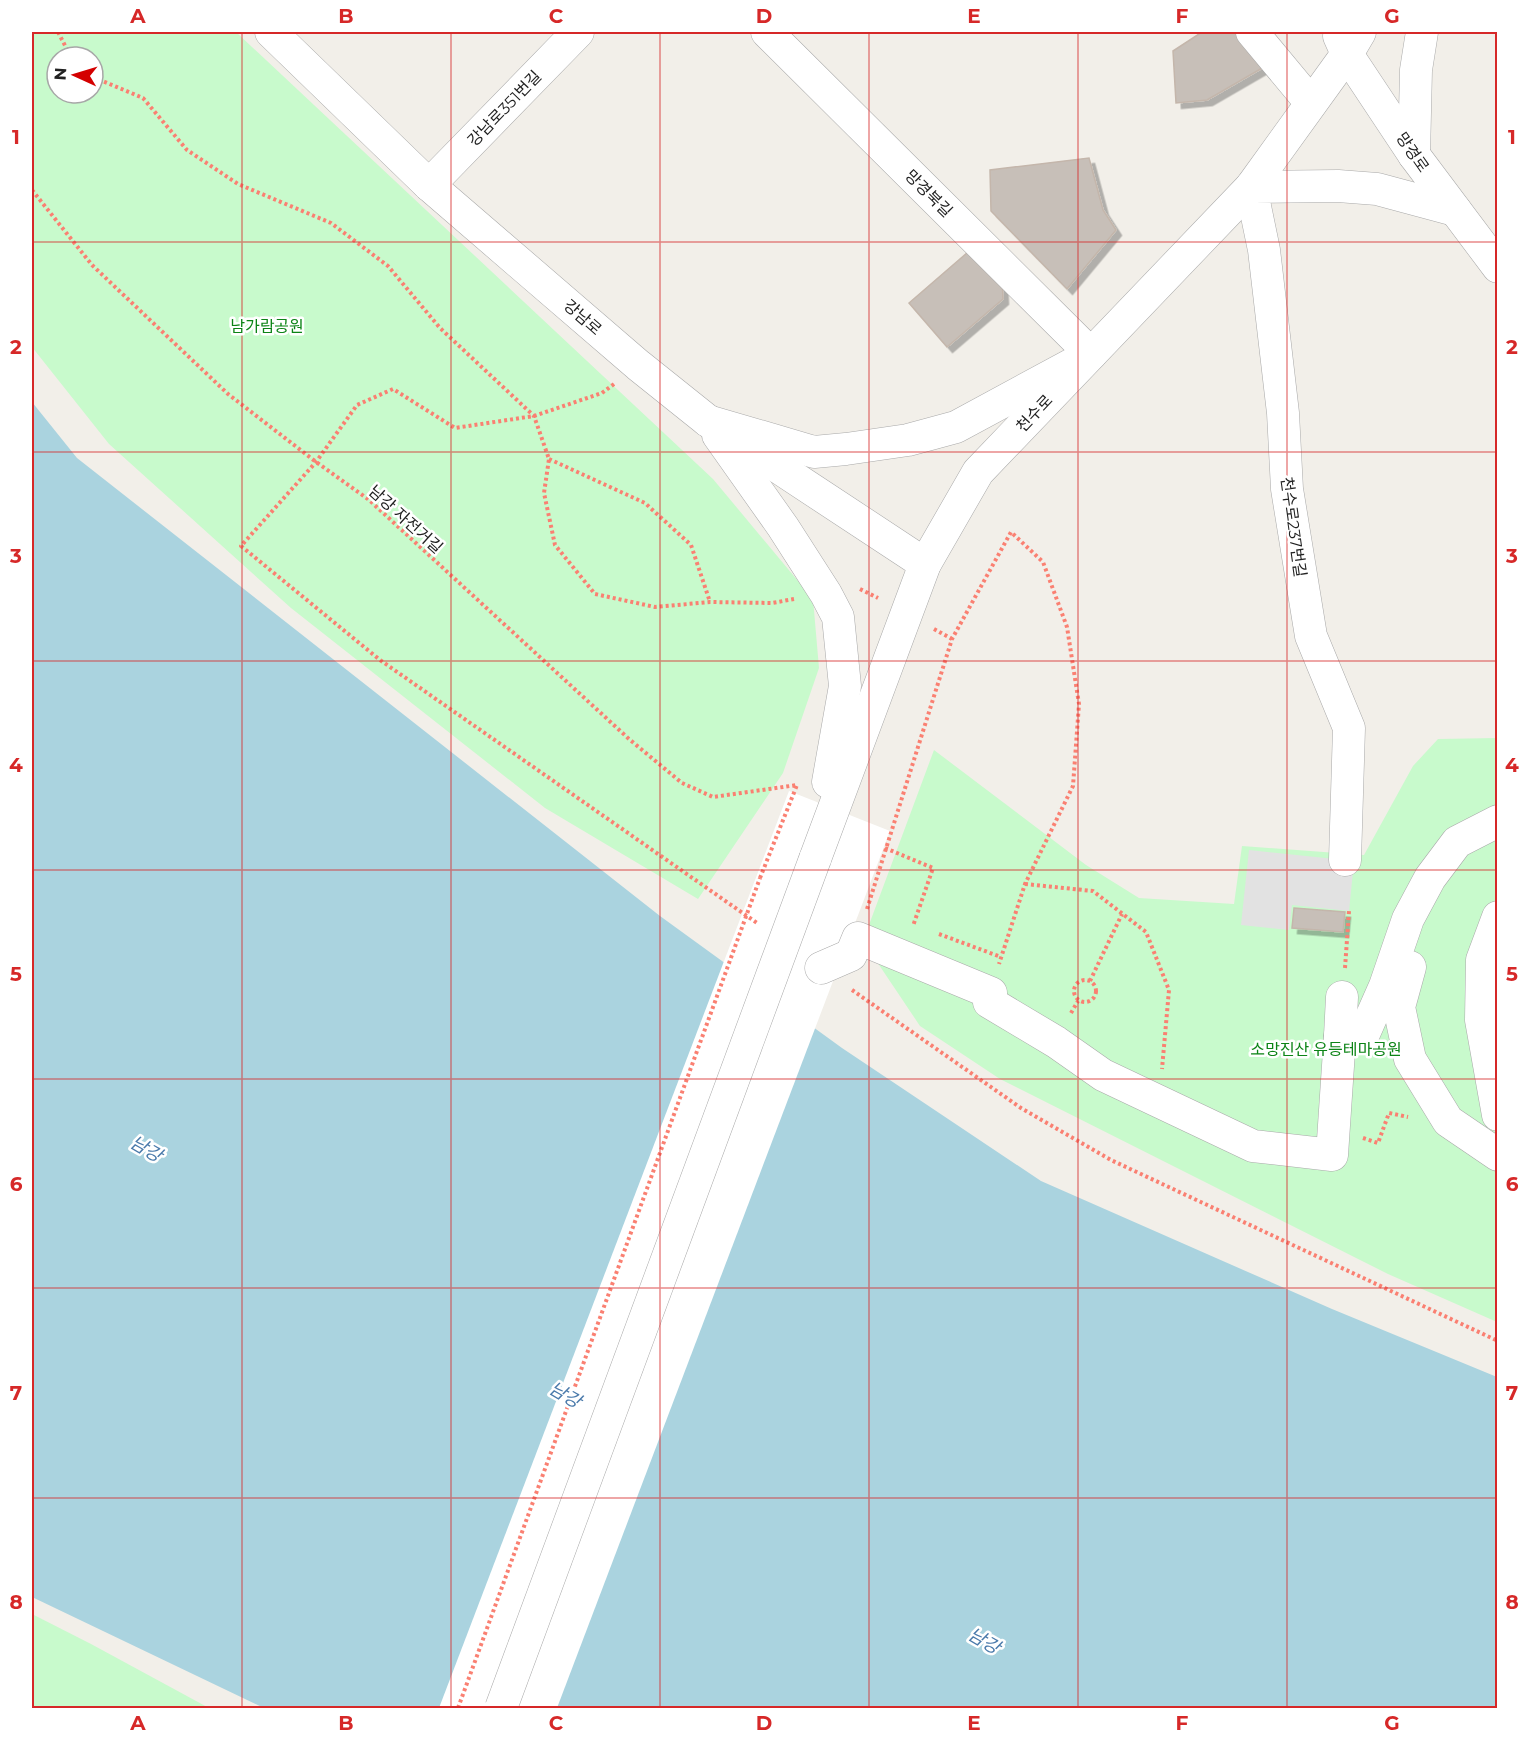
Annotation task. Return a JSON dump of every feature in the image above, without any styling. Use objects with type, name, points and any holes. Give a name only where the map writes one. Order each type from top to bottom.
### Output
[{"type":"street","name":"강남로","points":[[271,32],[429,184],[638,365],[708,421],[925,564]]},
{"type":"street","name":"강남로351번길","points":[[429,184],[578,32]]},
{"type":"street","name":"망경북길","points":[[767,32],[1091,354]]},
{"type":"street","points":[[1252,32],[1311,103]]},
{"type":"street","points":[[1414,155],[1416,70],[1422,32]]},
{"type":"street","name":"천수로","points":[[815,859],[925,564],[978,472],[1251,187],[1311,103],[1348,39]]},
{"type":"street","name":"망경로","points":[[1348,39],[1414,155],[1497,267]]},
{"type":"street","points":[[1251,187],[1338,186],[1377,189],[1455,210]]},
{"type":"street","name":"천수로237번길","points":[[1251,187],[1264,250],[1283,413],[1287,489],[1311,636],[1349,728],[1344,860]]},
{"type":"street","points":[[708,421],[814,452],[908,440],[956,427],[1091,354]]},
{"type":"street","points":[[501,1708],[815,859],[845,686],[838,617],[783,527],[708,421]]},
{"type":"street","points":[[1340,1036],[1362,1038],[1385,986],[1408,919],[1430,878],[1457,842],[1497,821]]},
{"type":"street","points":[[1457,842],[1412,961],[1399,1007],[1410,1059],[1448,1121],[1497,1155]]},
{"type":"street","points":[[1497,917],[1482,960],[1481,1020],[1497,1115]]},
{"type":"street","points":[[821,968],[851,955],[858,938],[903,956],[990,998],[1103,1075],[1158,1103],[1252,1146],[1332,1155],[1342,997]]},
{"type":"path","points":[[105,82],[143,98],[187,150],[238,184],[331,223],[388,266],[440,328],[534,416],[549,459],[544,494],[555,545],[595,594],[655,607],[710,602],[772,603],[826,594],[851,584],[952,639]]},
{"type":"path","name":"남강 자전거길","points":[[32,190],[92,265],[228,394],[368,499],[628,739],[682,783],[713,797],[797,785],[760,878],[458,1708]]},
{"type":"path","points":[[316,462],[357,405],[393,389],[455,428],[534,416],[602,393],[638,365]]},
{"type":"path","points":[[549,459],[645,503],[691,545],[710,602]]},
{"type":"path","points":[[858,938],[952,639],[1011,532],[1043,562],[1067,627],[1079,704],[1073,786],[1025,884],[990,998]]},
{"type":"path","points":[[885,848],[933,868],[903,956]]},
{"type":"path","points":[[1025,884],[1093,891],[1146,932],[1169,990],[1158,1103]]},
{"type":"path","points":[[1342,997],[1349,912]]},
{"type":"path","points":[[1090,981],[1122,914]]},
{"type":"path","points":[[913,925],[924,929]]},
{"type":"path","points":[[935,933],[1001,957]]},
{"type":"path","points":[[1083,980],[1090,981],[1096,990],[1094,998],[1089,1002],[1078,1001],[1073,991],[1076,984],[1083,980]]},
{"type":"path","points":[[1356,1136],[1378,1143],[1389,1113],[1410,1117]]},
{"type":"green space","name":"남가람공원","points":[[32,32],[236,32],[713,479],[813,599],[819,668],[783,773],[698,899],[545,808],[291,608],[109,444],[32,347]]},
{"type":"green space","name":"소망진산 유등테마공원","points":[[1497,738],[1497,1322],[1388,1274],[1000,1079],[920,1026],[863,941],[934,750],[1086,865],[1139,898],[1234,904],[1242,846],[1364,855],[1413,766],[1438,739]]},
{"type":"green space","points":[[32,1614],[91,1644],[209,1708],[32,1708]]},
{"type":"shaded area","points":[[1249,850],[1354,861],[1349,911],[1292,905],[1289,930],[1241,925]]},
{"type":"water","name":"남강","points":[[32,402],[77,458],[660,916],[842,1048],[1041,1181],[1332,1309],[1497,1377],[1497,1708],[264,1708],[32,1597]]},
{"type":"pier","points":[[789,791],[890,831],[557,1708],[439,1708]]},
{"type":"building","points":[[1202,32],[1237,32],[1264,67],[1207,100],[1176,103],[1173,51]]},
{"type":"building","points":[[1089,158],[1103,210],[1116,230],[1067,289],[991,211],[990,170]]},
{"type":"building","points":[[975,246],[1002,279],[1003,299],[947,347],[909,303]]},
{"type":"building","points":[[1294,908],[1345,912],[1343,932],[1292,928]]}]
